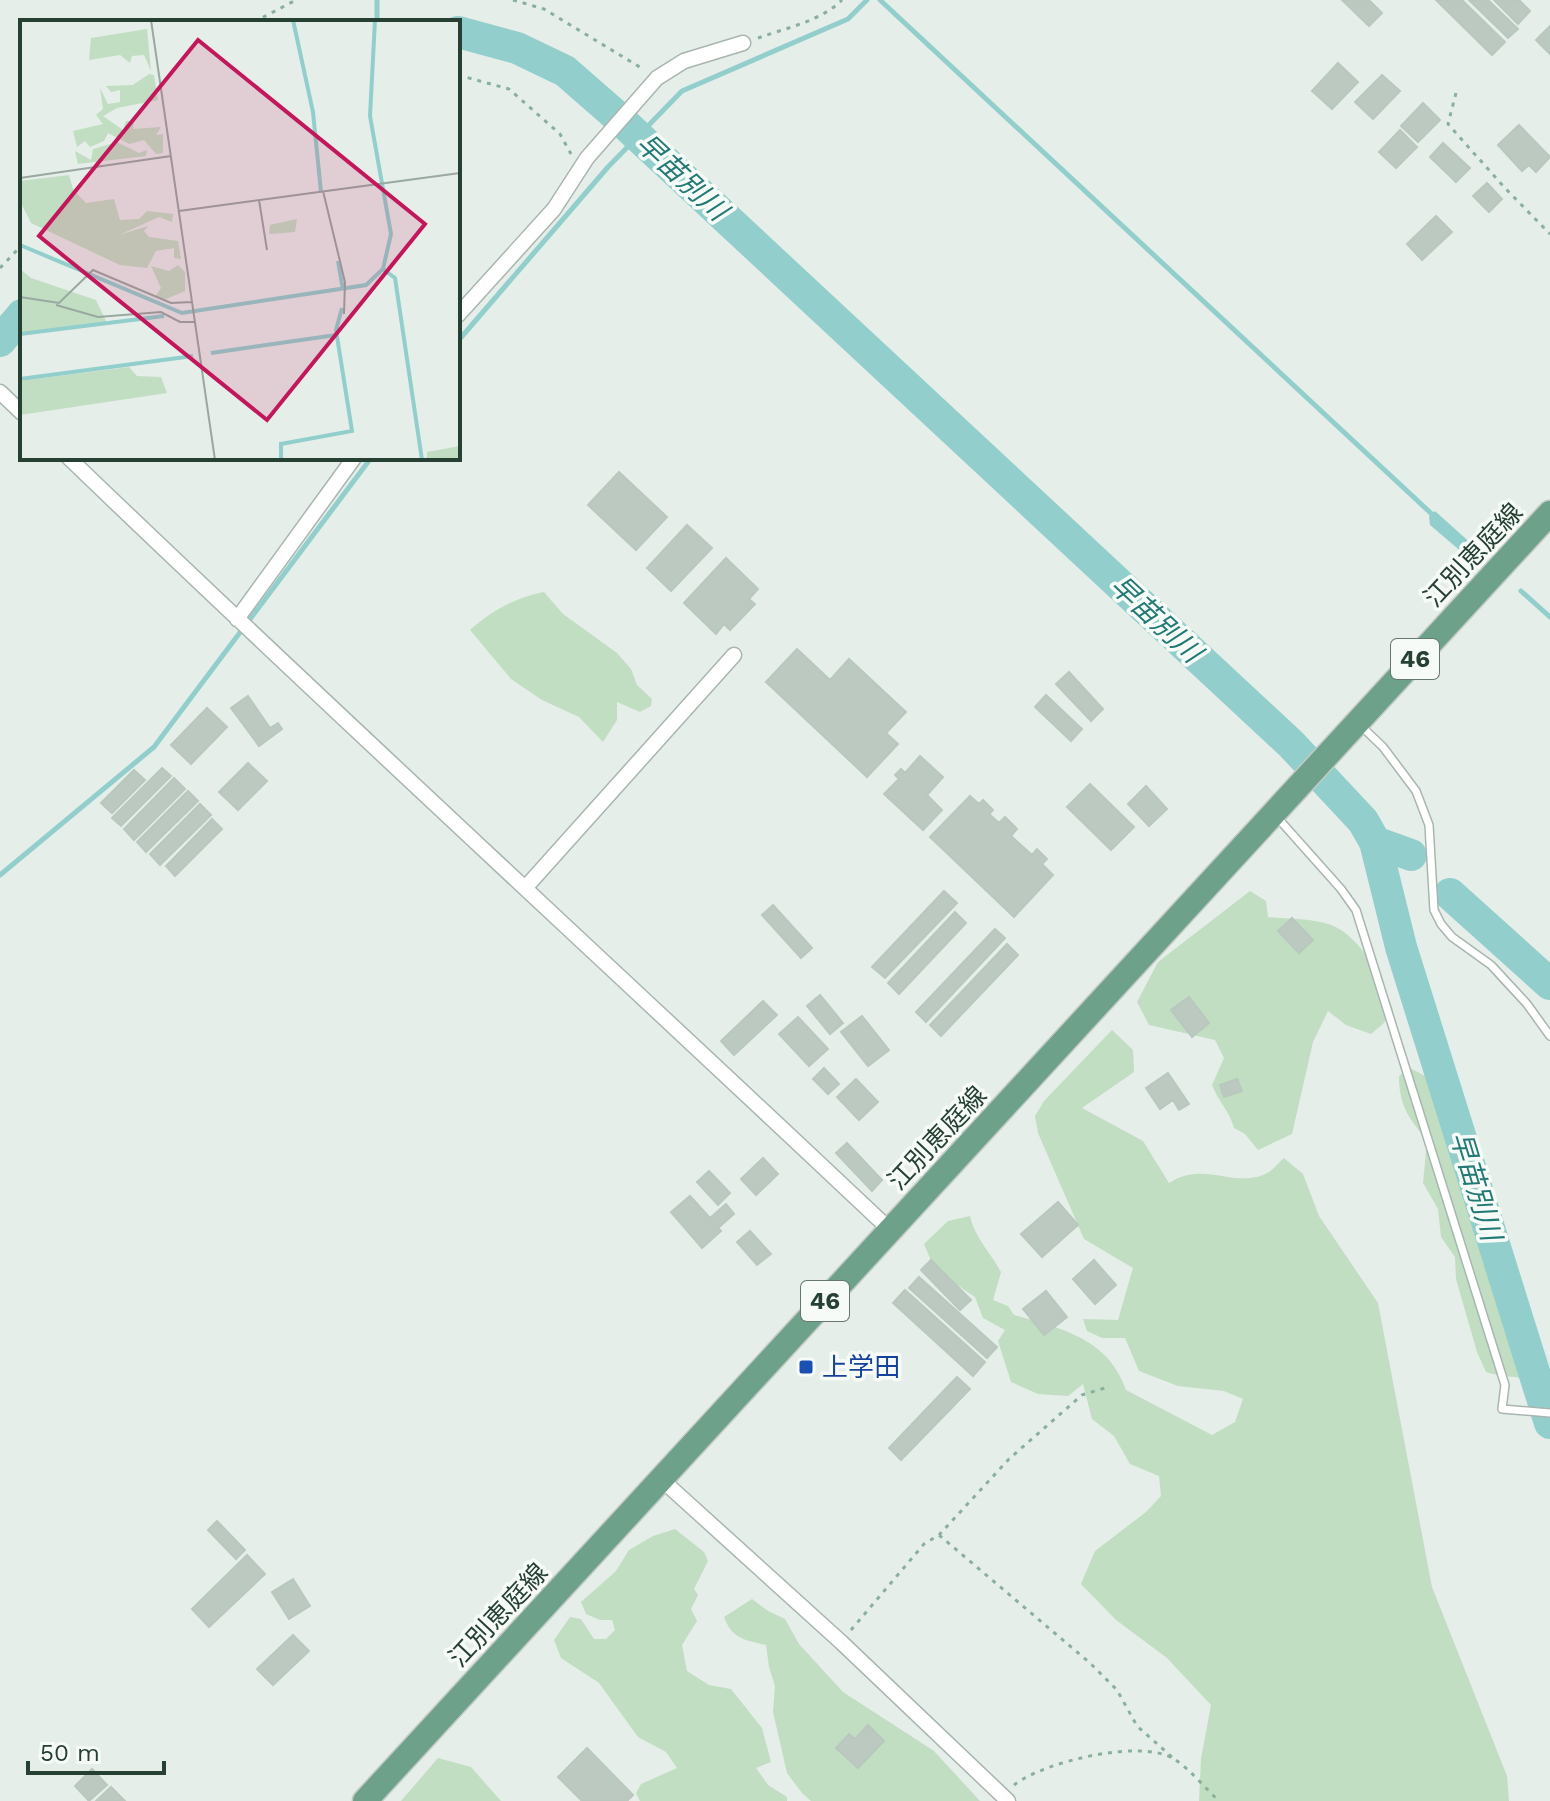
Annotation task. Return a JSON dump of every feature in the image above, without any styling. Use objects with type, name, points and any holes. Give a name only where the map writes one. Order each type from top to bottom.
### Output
[{"type":"main road","name":"江別恵庭線","points":[[365,1801],[1550,513]]},
{"type":"street","points":[[460,313],[554,209],[583,164],[654,82],[684,61],[743,43]]},
{"type":"street","points":[[0,392],[18,408]]},
{"type":"street","points":[[71,460],[242,625],[890,1230]]},
{"type":"street","points":[[242,625],[353,460]]},
{"type":"street","points":[[526,887],[734,655]]},
{"type":"street","points":[[661,1479],[841,1642],[1005,1798]]},
{"type":"lane","points":[[1352,728],[1383,747],[1416,791],[1429,825],[1434,910],[1441,924],[1452,937],[1491,965],[1527,1004],[1550,1036]]},
{"type":"lane","points":[[1279,807],[1356,910],[1505,1385],[1502,1409],[1550,1413]]},
{"type":"path","points":[[258,20],[296,0]]},
{"type":"path","points":[[513,0],[544,9],[654,82]]},
{"type":"path","points":[[743,43],[811,19],[833,9],[842,0]]},
{"type":"path","points":[[460,76],[509,89],[560,134],[583,164]]},
{"type":"path","points":[[1456,93],[1448,124],[1550,234]]},
{"type":"path","points":[[0,268],[20,247]]},
{"type":"path","points":[[841,1642],[924,1544],[939,1535],[1009,1459],[1082,1395],[1105,1388]]},
{"type":"path","points":[[939,1535],[1090,1663],[1117,1690],[1137,1726],[1219,1801]]},
{"type":"path","points":[[1005,1798],[1018,1782],[1052,1765],[1147,1750],[1173,1758]]},
{"type":"green space","points":[[544,592],[563,614],[617,653],[631,669],[637,685],[652,699],[651,706],[640,712],[617,702],[617,720],[603,742],[579,717],[542,700],[511,679],[470,630],[504,606]]},
{"type":"green space","points":[[1250,891],[1266,901],[1268,917],[1324,923],[1352,939],[1377,973],[1393,1010],[1371,1034],[1346,1025],[1328,1011],[1313,1042],[1292,1134],[1258,1150],[1245,1134],[1234,1128],[1212,1085],[1224,1058],[1215,1040],[1149,1025],[1137,1002],[1158,962]]},
{"type":"green space","points":[[1112,1030],[1133,1050],[1134,1072],[1082,1108],[1143,1141],[1169,1183],[1195,1174],[1257,1177],[1271,1171],[1284,1158],[1303,1174],[1319,1216],[1378,1303],[1432,1587],[1507,1776],[1509,1801],[1199,1801],[1201,1759],[1211,1705],[1167,1658],[1116,1620],[1081,1584],[1095,1551],[1146,1512],[1161,1496],[1159,1476],[1130,1464],[1114,1436],[1092,1419],[1083,1384],[1068,1396],[1038,1394],[1011,1382],[998,1341],[1005,1330],[983,1318],[975,1297],[935,1270],[924,1244],[948,1221],[970,1216],[979,1238],[1001,1272],[993,1300],[1008,1306],[1014,1315],[1081,1338],[1108,1358],[1126,1390],[1212,1435],[1235,1422],[1243,1399],[1224,1391],[1178,1386],[1139,1371],[1125,1338],[1102,1338],[1087,1331],[1083,1319],[1118,1320],[1133,1268],[1084,1239],[1038,1133],[1035,1116],[1044,1101]]},
{"type":"green space","points":[[1410,1068],[1456,1092],[1497,1220],[1539,1374],[1536,1385],[1523,1379],[1486,1372],[1477,1352],[1456,1279],[1455,1257],[1441,1237],[1438,1209],[1423,1183],[1427,1141],[1410,1118],[1401,1096],[1399,1076]]},
{"type":"green space","points":[[675,1529],[704,1552],[708,1561],[694,1589],[698,1595],[691,1609],[697,1621],[682,1645],[687,1671],[709,1685],[731,1689],[762,1728],[771,1762],[756,1768],[768,1785],[787,1797],[787,1801],[640,1801],[636,1793],[641,1784],[677,1768],[666,1752],[638,1737],[599,1683],[561,1658],[554,1640],[570,1617],[581,1619],[594,1639],[606,1639],[615,1630],[612,1620],[600,1620],[586,1614],[581,1602],[616,1571],[629,1550],[653,1536]]},
{"type":"green space","points":[[752,1599],[785,1619],[799,1644],[843,1692],[934,1751],[980,1801],[811,1801],[787,1773],[773,1712],[775,1686],[766,1645],[735,1634],[724,1617]]},
{"type":"green space","points":[[438,1758],[471,1767],[501,1801],[401,1801]]},
{"type":"water","points":[[1435,511],[1526,593],[1523,596],[1464,554],[1430,525],[1429,516]]},
{"type":"pier","points":[[1477,542],[1527,589],[1519,598],[1462,558]]},
{"type":"building","points":[[1342,0],[1369,0],[1382,13],[1369,26]]},
{"type":"building","points":[[1436,0],[1462,0],[1505,42],[1492,55]]},
{"type":"building","points":[[1469,0],[1488,0],[1518,29],[1508,38]]},
{"type":"building","points":[[1494,0],[1519,0],[1530,11],[1518,24]]},
{"type":"building","points":[[1550,26],[1550,54],[1536,40]]},
{"type":"building","points":[[1338,63],[1358,82],[1332,109],[1312,91]]},
{"type":"building","points":[[1382,75],[1400,91],[1373,119],[1355,102]]},
{"type":"building","points":[[1423,103],[1440,120],[1418,142],[1401,126]]},
{"type":"building","points":[[1519,125],[1550,157],[1536,172],[1529,165],[1522,171],[1498,145]]},
{"type":"building","points":[[1400,130],[1417,147],[1396,168],[1379,152]]},
{"type":"building","points":[[1443,143],[1470,168],[1456,182],[1430,157]]},
{"type":"building","points":[[1487,183],[1502,199],[1489,212],[1473,196]]},
{"type":"building","points":[[1436,216],[1452,232],[1422,260],[1407,244]]},
{"type":"building","points":[[619,472],[667,517],[636,550],[588,505]]},
{"type":"building","points":[[687,525],[712,548],[671,591],[647,568]]},
{"type":"building","points":[[726,558],[758,589],[749,599],[755,604],[730,630],[724,624],[716,634],[684,603]]},
{"type":"building","points":[[797,649],[830,680],[849,659],[906,712],[886,733],[898,744],[867,777],[766,682]]},
{"type":"building","points":[[1069,672],[1103,709],[1091,721],[1056,684]]},
{"type":"building","points":[[1046,695],[1082,729],[1071,741],[1035,707]]},
{"type":"building","points":[[248,696],[270,728],[278,723],[282,729],[259,746],[231,708]]},
{"type":"building","points":[[207,708],[227,727],[191,764],[171,745]]},
{"type":"building","points":[[920,756],[943,777],[927,795],[942,810],[923,830],[884,794],[899,779],[895,775],[901,769],[905,773]]},
{"type":"building","points":[[248,763],[267,781],[238,810],[219,792]]},
{"type":"building","points":[[162,768],[171,776],[121,826],[112,818]]},
{"type":"building","points":[[134,770],[145,780],[112,813],[101,803]]},
{"type":"building","points":[[174,778],[185,789],[134,840],[124,829]]},
{"type":"building","points":[[1090,784],[1134,827],[1111,850],[1067,807]]},
{"type":"building","points":[[1146,786],[1167,809],[1149,826],[1128,804]]},
{"type":"building","points":[[188,791],[198,801],[146,852],[137,842]]},
{"type":"building","points":[[970,796],[979,804],[983,800],[993,810],[989,814],[999,823],[1005,817],[1017,829],[1011,836],[1032,855],[1037,849],[1047,859],[1042,864],[1053,875],[1014,917],[930,837]]},
{"type":"building","points":[[200,804],[211,815],[160,865],[150,854]]},
{"type":"building","points":[[212,819],[222,829],[175,876],[166,866]]},
{"type":"building","points":[[944,891],[957,903],[885,978],[872,967]]},
{"type":"building","points":[[773,905],[812,948],[801,958],[762,915]]},
{"type":"building","points":[[955,912],[966,923],[899,994],[888,983]]},
{"type":"building","points":[[1292,918],[1313,940],[1299,953],[1278,931]]},
{"type":"building","points":[[995,929],[1005,938],[926,1022],[916,1012]]},
{"type":"building","points":[[1007,944],[1018,955],[941,1036],[930,1025]]},
{"type":"building","points":[[820,995],[843,1023],[830,1034],[807,1006]]},
{"type":"building","points":[[1189,997],[1209,1023],[1192,1037],[1171,1010]]},
{"type":"building","points":[[763,1001],[777,1015],[734,1055],[721,1041]]},
{"type":"building","points":[[862,1016],[889,1050],[868,1066],[841,1032]]},
{"type":"building","points":[[798,1017],[828,1049],[809,1066],[779,1034]]},
{"type":"building","points":[[824,1068],[839,1084],[828,1094],[813,1079]]},
{"type":"building","points":[[1168,1073],[1189,1104],[1179,1110],[1173,1100],[1160,1109],[1146,1088]]},
{"type":"building","points":[[856,1079],[878,1102],[859,1120],[837,1097]]},
{"type":"building","points":[[1237,1079],[1242,1091],[1224,1097],[1220,1085]]},
{"type":"building","points":[[847,1143],[882,1180],[872,1191],[836,1153]]},
{"type":"building","points":[[763,1158],[778,1174],[756,1195],[741,1179]]},
{"type":"building","points":[[709,1171],[730,1193],[718,1205],[697,1182]]},
{"type":"building","points":[[690,1196],[710,1218],[726,1204],[734,1214],[702,1248],[671,1212]]},
{"type":"building","points":[[1058,1202],[1078,1225],[1042,1257],[1021,1234]]},
{"type":"building","points":[[750,1231],[771,1254],[757,1265],[737,1242]]},
{"type":"building","points":[[931,1260],[971,1300],[960,1310],[921,1270]]},
{"type":"building","points":[[1094,1260],[1116,1285],[1095,1304],[1073,1279]]},
{"type":"building","points":[[919,1277],[997,1347],[987,1358],[909,1288]]},
{"type":"building","points":[[905,1290],[985,1362],[973,1376],[893,1303]]},
{"type":"building","points":[[1046,1291],[1067,1317],[1044,1335],[1023,1309]]},
{"type":"building","points":[[957,1377],[970,1389],[901,1460],[889,1448]]},
{"type":"building","points":[[217,1521],[245,1550],[236,1559],[208,1530]]},
{"type":"building","points":[[247,1555],[265,1574],[209,1627],[192,1609]]},
{"type":"building","points":[[293,1579],[310,1606],[289,1619],[272,1592]]},
{"type":"building","points":[[293,1635],[309,1651],[273,1685],[257,1669]]},
{"type":"building","points":[[868,1725],[884,1741],[858,1768],[836,1748],[849,1734],[855,1739]]},
{"type":"building","points":[[587,1748],[633,1795],[627,1801],[582,1801],[558,1777]]},
{"type":"building","points":[[92,1769],[107,1785],[89,1801],[75,1786]]},
{"type":"building","points":[[111,1787],[125,1801],[96,1801]]},
{"type":"waterway","points":[[377,0],[377,20]]},
{"type":"waterway","name":"早苗別川","points":[[460,339],[608,167],[682,91],[848,19],[867,0]]},
{"type":"waterway","points":[[880,0],[1435,517]]},
{"type":"waterway","name":"早苗別川","points":[[460,33],[517,48],[565,71],[612,112],[1291,744],[1363,821],[1375,842],[1401,947],[1550,1423]]},
{"type":"waterway","name":"早苗別川","points":[[0,341],[20,317]]},
{"type":"waterway","points":[[0,875],[154,747],[369,460]]},
{"type":"waterway","points":[[1521,591],[1550,617]]},
{"type":"waterway","points":[[1375,842],[1411,855]]},
{"type":"waterway","points":[[1450,894],[1550,984]]},
{"type":"place","name":"上学田","points":[[806,1367]]}]
